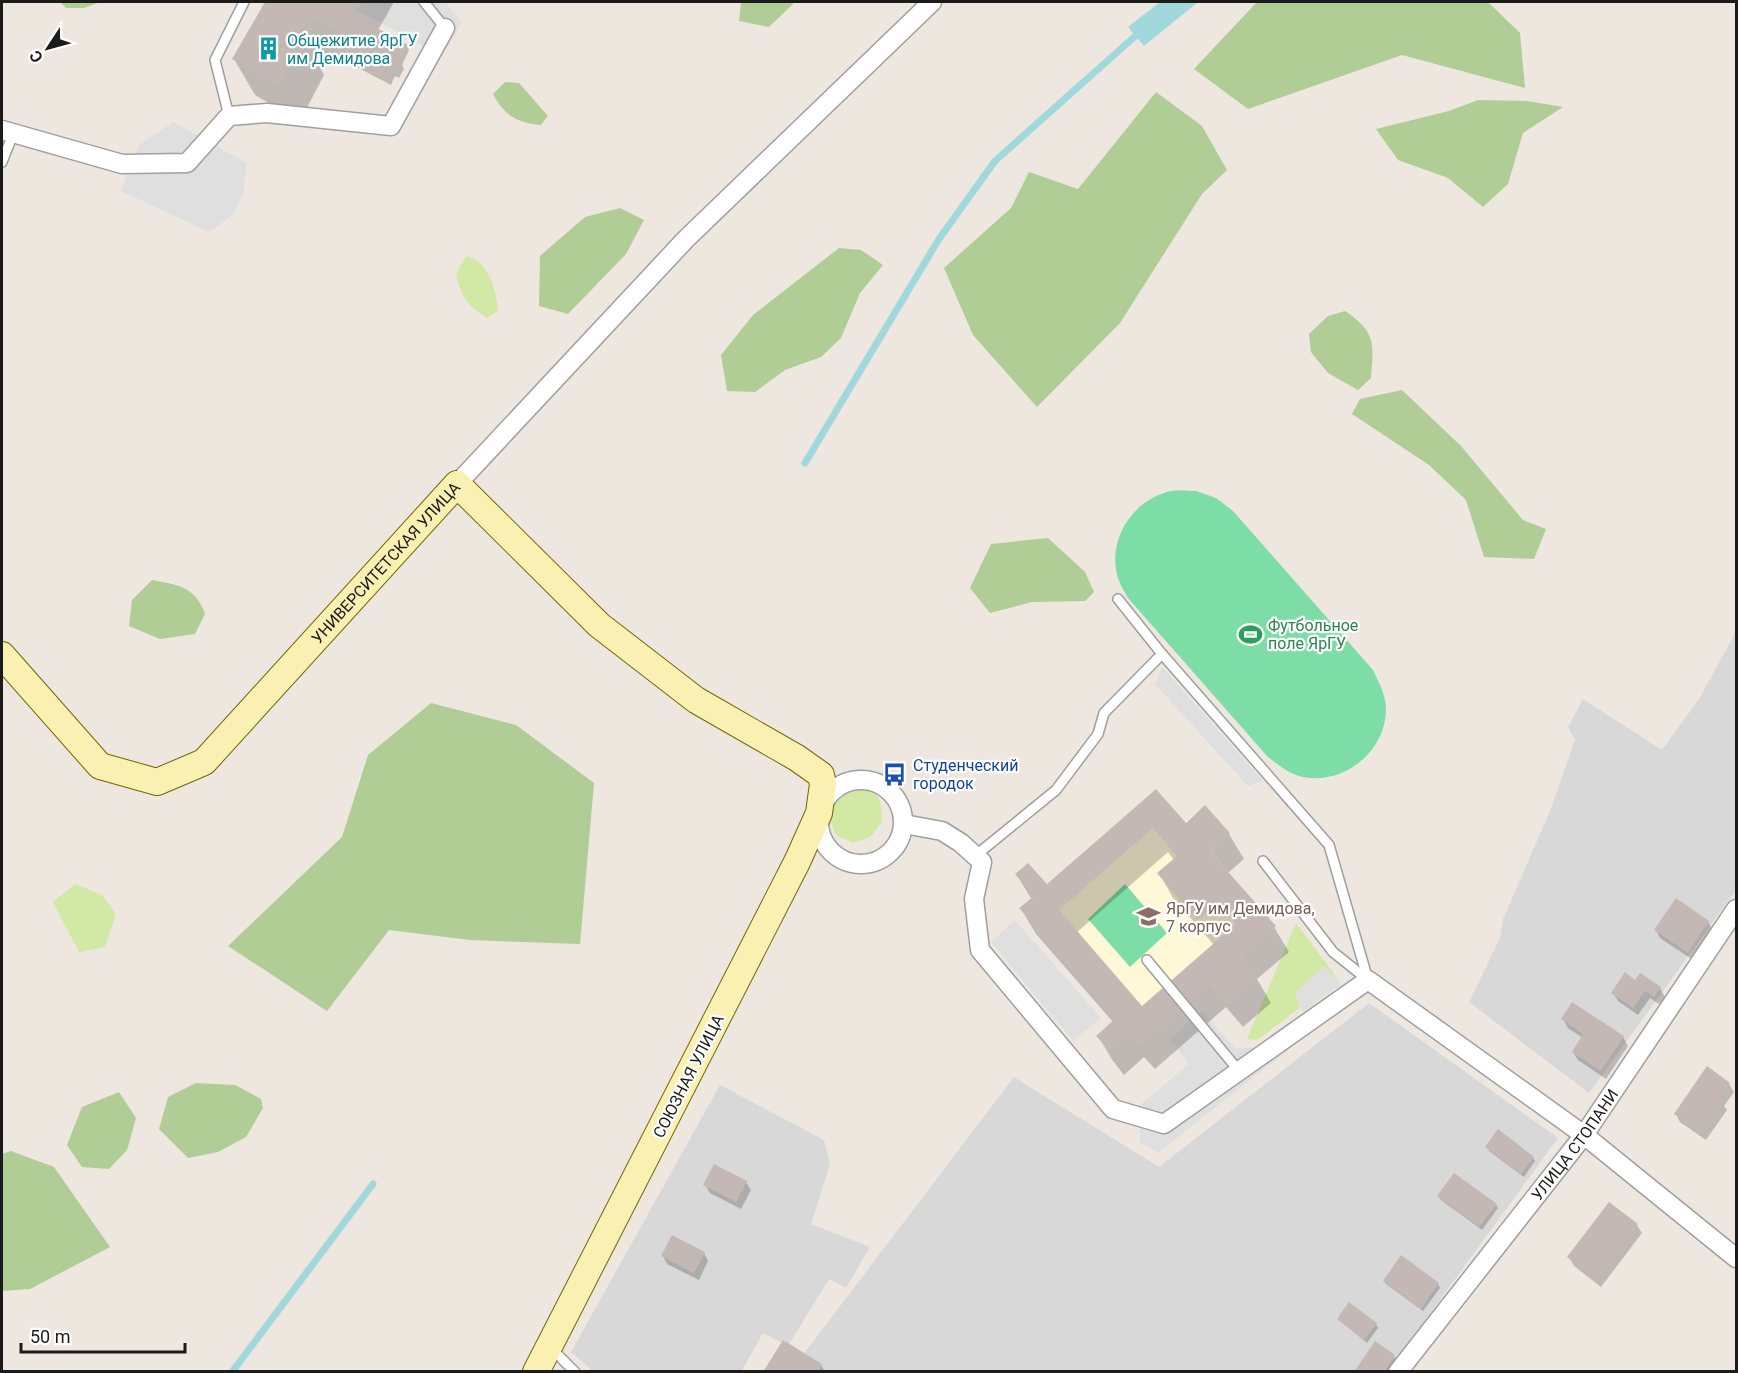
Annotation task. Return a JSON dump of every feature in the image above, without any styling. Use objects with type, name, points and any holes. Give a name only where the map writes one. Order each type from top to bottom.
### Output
[{"type":"street","points":[[457,484],[686,239],[932,2]]},
{"type":"street","points":[[7,132],[122,164],[187,164],[229,116],[267,113],[391,126],[445,28]]},
{"type":"street","name":"УНИВЕРСИТЕТСКАЯ УЛИЦА","points":[[2,655],[100,766],[157,782],[204,762],[457,484],[599,625],[696,700],[797,758],[820,775],[846,783]]},
{"type":"street","name":"СОЮЗНАЯ УЛИЦА","points":[[536,1371],[797,862],[819,813],[823,784],[820,775]]},
{"type":"street","points":[[873,782],[886,788],[896,797],[902,810],[904,824],[901,837],[884,859],[870,864],[855,865],[841,860],[822,840],[818,826],[819,813],[825,800],[834,789],[846,783],[873,782]]},
{"type":"street","points":[[904,824],[942,831],[961,843],[982,862],[974,899],[980,950],[1113,1109],[1164,1124],[1368,980],[1584,1135],[1735,1254]]},
{"type":"street","name":"УЛИЦА СТОПАНИ","points":[[1398,1371],[1584,1135],[1737,909]]},
{"type":"lane","points":[[229,116],[215,60],[244,2]]},
{"type":"lane","points":[[424,2],[445,28]]},
{"type":"lane","points":[[2,162],[7,132]]},
{"type":"lane","points":[[1118,599],[1162,654],[1329,845],[1368,980]]},
{"type":"lane","points":[[975,856],[1056,790],[1098,734],[1104,713],[1162,654]]},
{"type":"lane","points":[[1263,861],[1333,952],[1368,980]]},
{"type":"lane","points":[[1147,960],[1239,1071]]},
{"type":"lane","points":[[549,1346],[575,1371]]},
{"type":"shaded area","points":[[362,2],[445,2],[462,23],[442,56],[357,10]]},
{"type":"shaded area","points":[[173,122],[247,163],[243,193],[234,214],[209,232],[121,191],[139,145]]},
{"type":"shaded area","points":[[1736,632],[1736,890],[1589,1093],[1469,1002],[1500,938],[1503,919],[1550,811],[1575,740],[1568,727],[1583,699],[1662,750],[1699,699]]},
{"type":"shaded area","points":[[1162,667],[1263,781],[1248,786],[1155,684]]},
{"type":"shaded area","name":"ЯрГУ им Демидова, 7 корпус","points":[[1156,789],[1185,822],[1205,805],[1230,833],[1211,851],[1276,926],[1240,957],[1257,977],[1228,1002],[1210,983],[1139,1045],[1129,1033],[1109,1050],[1096,1036],[1116,1018],[1019,908]]},
{"type":"shaded area","points":[[1015,920],[1101,1018],[1073,1041],[991,942]]},
{"type":"shaded area","points":[[1325,966],[1341,984],[1303,1012],[1294,993]]},
{"type":"shaded area","points":[[1369,1003],[1558,1138],[1388,1371],[790,1372],[1014,1077],[1159,1167]]},
{"type":"shaded area","points":[[1202,1011],[1235,1048],[1292,1047],[1158,1153],[1140,1142],[1140,1105],[1189,1064],[1170,1039]]},
{"type":"shaded area","points":[[720,1085],[824,1140],[830,1164],[811,1224],[870,1247],[846,1288],[829,1279],[788,1346],[763,1333],[741,1372],[593,1371],[571,1352]]},
{"type":"green space","points":[[60,2],[100,2],[84,8],[66,8]]},
{"type":"green space","points":[[741,2],[795,2],[769,27],[739,21]]},
{"type":"green space","points":[[1257,2],[1488,2],[1520,33],[1525,88],[1402,55],[1248,109],[1194,69]]},
{"type":"green space","points":[[505,82],[519,83],[548,116],[541,125],[518,120],[507,113],[493,94]]},
{"type":"green space","points":[[1156,92],[1202,126],[1227,170],[1202,194],[1120,323],[1037,407],[973,335],[944,268],[1011,208],[1029,172],[1078,189]]},
{"type":"green space","points":[[1478,100],[1527,101],[1563,107],[1523,133],[1508,184],[1483,207],[1448,178],[1398,160],[1376,129],[1449,111]]},
{"type":"green space","points":[[620,208],[644,220],[626,254],[568,314],[539,306],[540,256],[585,217]]},
{"type":"green space","points":[[839,248],[861,250],[883,265],[860,293],[841,338],[821,357],[785,370],[755,392],[727,391],[721,355],[753,315]]},
{"type":"green space","points":[[466,256],[480,264],[490,277],[498,311],[487,318],[474,309],[460,289],[456,274]]},
{"type":"green space","points":[[1345,311],[1363,325],[1371,339],[1373,356],[1371,378],[1358,390],[1328,373],[1311,352],[1309,334],[1328,316]]},
{"type":"green space","points":[[1402,390],[1461,446],[1523,520],[1546,529],[1534,559],[1484,557],[1466,500],[1429,465],[1352,414],[1360,399]]},
{"type":"green space","name":"Футбольное поле ЯрГУ","points":[[1196,491],[1216,498],[1233,511],[1373,670],[1385,699],[1384,725],[1370,752],[1347,770],[1333,776],[1303,777],[1288,771],[1267,756],[1128,598],[1118,578],[1115,564],[1119,538],[1124,526],[1141,506],[1152,498],[1168,492]]},
{"type":"green space","points":[[1048,538],[1085,572],[1094,592],[1085,601],[1032,602],[990,613],[970,588],[991,544]]},
{"type":"green space","points":[[152,580],[184,588],[196,598],[205,614],[195,634],[160,639],[129,626],[132,600]]},
{"type":"green space","points":[[431,703],[516,725],[594,783],[580,944],[470,940],[389,930],[327,1011],[228,946],[342,837],[368,755]]},
{"type":"green space","points":[[849,784],[866,788],[876,794],[879,799],[882,822],[870,837],[853,843],[836,835],[826,811],[836,792]]},
{"type":"green space","points":[[75,884],[102,895],[116,914],[105,947],[79,952],[53,902]]},
{"type":"green space","points":[[1125,884],[1167,933],[1130,967],[1088,919]]},
{"type":"green space","points":[[1296,923],[1338,979],[1257,1040],[1247,1039]]},
{"type":"green space","points":[[196,1083],[235,1085],[261,1099],[263,1108],[246,1137],[218,1152],[188,1158],[159,1129],[168,1097]]},
{"type":"green space","points":[[119,1092],[136,1118],[127,1150],[109,1169],[82,1167],[67,1145],[82,1107]]},
{"type":"green space","points":[[11,1151],[54,1167],[110,1247],[30,1289],[2,1291],[2,1154]]},
{"type":"water","points":[[1160,2],[1198,2],[1144,46],[1128,27]]},
{"type":"building","name":"Общежитие ЯрГУ им Демидова","points":[[265,2],[355,2],[349,13],[408,45],[399,63],[403,65],[397,75],[393,73],[389,82],[328,51],[338,32],[317,19],[316,21],[309,17],[300,35],[305,38],[279,86],[232,59]]},
{"type":"building","name":"ЯрГУ им Демидова, 7 корпус","points":[[1156,789],[1186,823],[1205,805],[1230,833],[1210,851],[1276,926],[1240,957],[1257,977],[1228,1002],[1211,983],[1139,1045],[1129,1033],[1109,1050],[1096,1036],[1116,1018],[1019,908],[1034,896],[1015,874],[1028,863],[1047,884]],"holes":[[[1153,828],[1177,856],[1157,873],[1197,920],[1218,902],[1236,924],[1142,1006],[1059,910]]]},
{"type":"building","points":[[1676,898],[1709,921],[1688,953],[1654,930]]},
{"type":"building","points":[[1625,972],[1635,980],[1640,973],[1661,987],[1654,997],[1645,991],[1633,1008],[1611,993]]},
{"type":"building","points":[[1572,1002],[1624,1036],[1601,1071],[1572,1052],[1583,1034],[1561,1019]]},
{"type":"building","points":[[1707,1066],[1730,1083],[1719,1098],[1723,1101],[1701,1133],[1674,1114]]},
{"type":"building","points":[[1498,1129],[1534,1157],[1521,1174],[1485,1147]]},
{"type":"building","points":[[714,1164],[747,1181],[736,1202],[703,1185]]},
{"type":"building","points":[[1454,1173],[1497,1204],[1479,1227],[1437,1196]]},
{"type":"building","points":[[1609,1202],[1638,1224],[1596,1279],[1567,1257]]},
{"type":"building","points":[[672,1235],[705,1252],[694,1273],[661,1256]]},
{"type":"building","points":[[1401,1255],[1439,1283],[1421,1309],[1383,1281]]},
{"type":"building","points":[[1349,1302],[1377,1323],[1364,1340],[1337,1319]]},
{"type":"building","points":[[783,1340],[822,1364],[818,1372],[763,1372]]},
{"type":"building","points":[[1375,1341],[1395,1355],[1384,1372],[1354,1372]]},
{"type":"waterway","points":[[805,463],[939,239],[995,161],[1142,30]]},
{"type":"waterway","points":[[232,1372],[373,1184]]},
{"type":"place","name":"Общежитие ЯрГУ им Демидова","points":[[269,49]]},
{"type":"place","name":"Футбольное поле ЯрГУ","points":[[1250,634]]},
{"type":"place","name":"Студенческий городок","points":[[895,774]]},
{"type":"place","name":"ЯрГУ им Демидова, 7 корпус","points":[[1148,917]]}]
